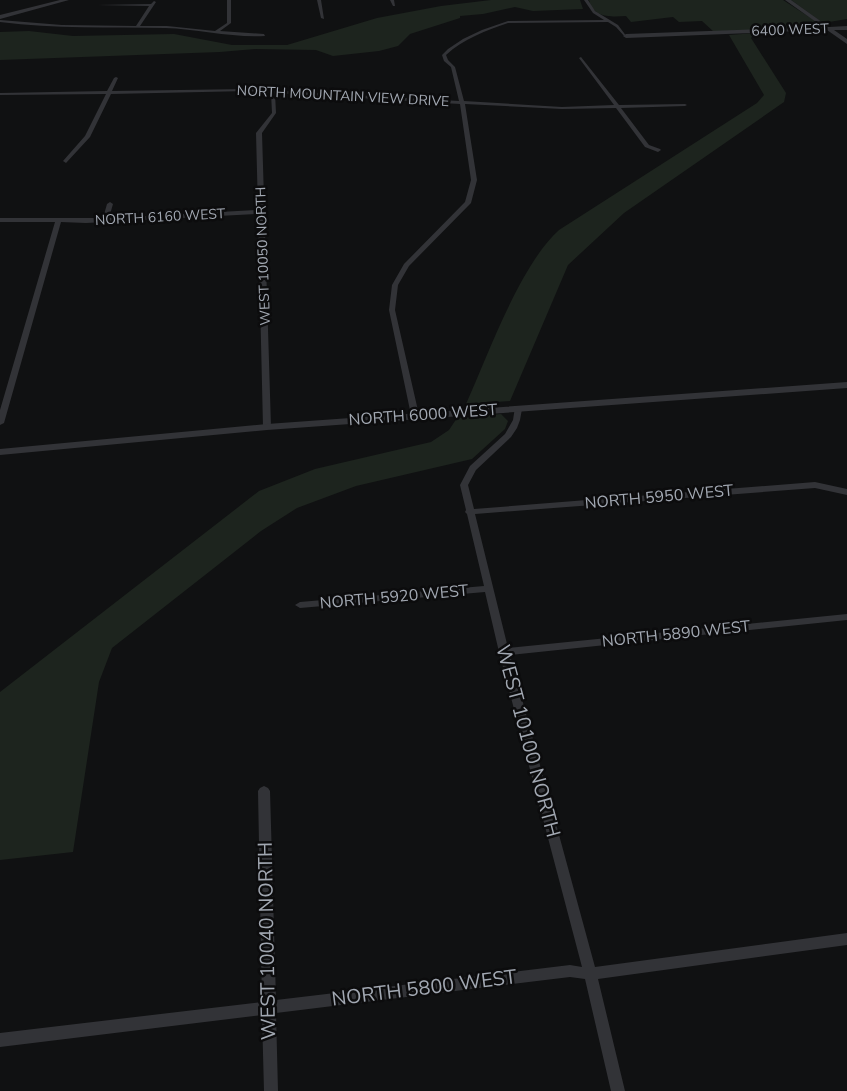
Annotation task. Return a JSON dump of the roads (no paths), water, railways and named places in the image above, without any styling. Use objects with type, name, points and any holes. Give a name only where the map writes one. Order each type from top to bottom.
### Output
[{"type":"street","points":[[0,19],[66,0]]},
{"type":"street","points":[[216,32],[229,23],[230,0]]},
{"type":"street","points":[[319,0],[323,18]]},
{"type":"street","points":[[586,0],[594,12],[617,26],[626,36]]},
{"type":"street","points":[[788,0],[847,42]]},
{"type":"street","points":[[137,27],[153,2]]},
{"type":"street","points":[[99,5],[153,2]]},
{"type":"street","points":[[0,19],[86,27],[182,28],[264,35]]},
{"type":"street","points":[[415,415],[392,310],[395,285],[406,265],[468,203],[474,180],[462,102],[453,67],[444,55],[463,42],[508,22],[608,21]]},
{"type":"street","name":"6400 WEST","points":[[626,36],[847,28]]},
{"type":"street","points":[[581,58],[647,146],[658,150]]},
{"type":"street","points":[[66,161],[87,137],[116,78]]},
{"type":"street","name":"NORTH MOUNTAIN VIEW DRIVE","points":[[0,94],[273,91],[562,108],[685,105]]},
{"type":"street","name":"WEST 10050 NORTH","points":[[267,427],[259,133],[274,113],[273,91]]},
{"type":"street","points":[[105,220],[110,204]]},
{"type":"street","name":"NORTH 6160 WEST","points":[[0,220],[105,220],[262,212]]},
{"type":"street","points":[[0,423],[58,221]]},
{"type":"street","name":"NORTH 6000 WEST","points":[[0,452],[415,415],[847,385]]},
{"type":"street","name":"WEST 10100 NORTH","points":[[518,409],[518,420],[511,435],[472,469],[464,485],[504,652],[590,974],[618,1091]]},
{"type":"street","name":"NORTH 5950 WEST","points":[[469,512],[815,485],[847,492]]},
{"type":"street","name":"NORTH 5920 WEST","points":[[300,605],[488,589]]},
{"type":"street","name":"NORTH 5890 WEST","points":[[504,652],[847,617]]},
{"type":"street","name":"WEST 10040 NORTH","points":[[264,791],[271,1091]]},
{"type":"street","name":"NORTH 5800 WEST","points":[[0,1040],[570,970],[590,974],[847,939]]}]
